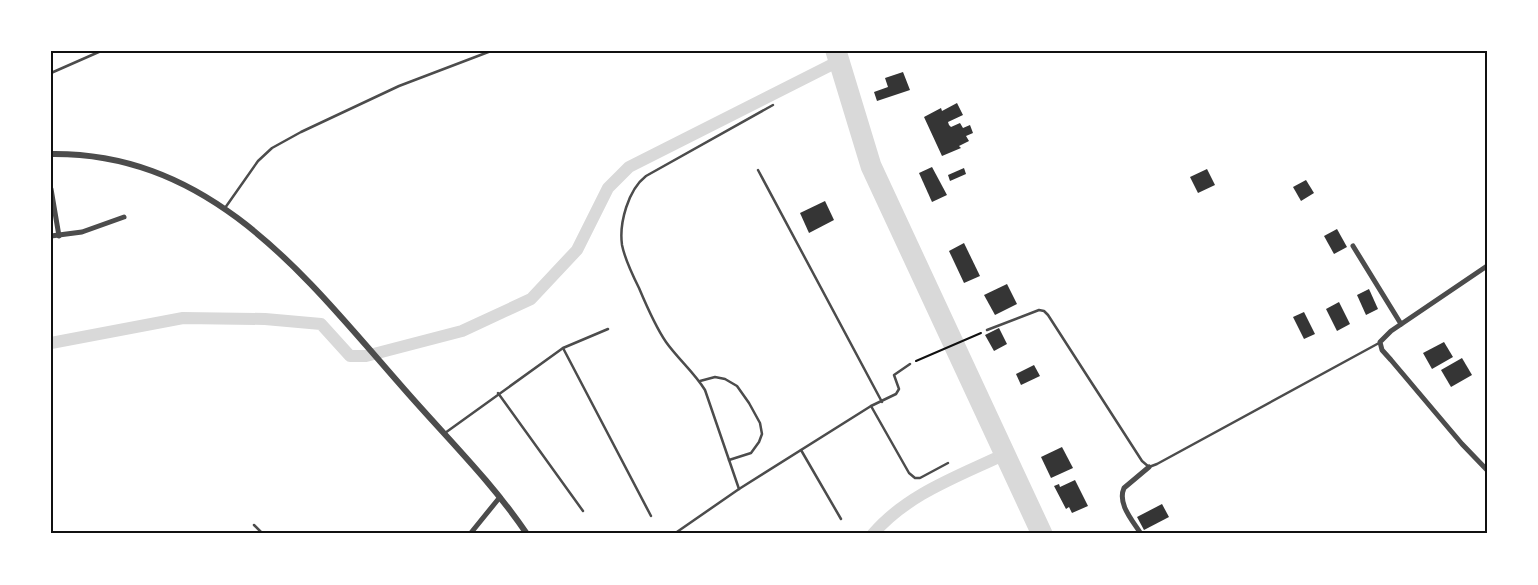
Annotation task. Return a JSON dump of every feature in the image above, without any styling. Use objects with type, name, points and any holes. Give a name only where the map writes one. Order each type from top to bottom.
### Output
[{"type":"street","points":[[51,154],[106,158],[141,167],[174,179],[202,193],[225,208],[303,275],[364,341],[500,497],[527,534]]},
{"type":"street","points":[[51,189],[59,236]]},
{"type":"street","points":[[51,236],[82,232],[124,217]]},
{"type":"street","points":[[1353,246],[1401,324]]},
{"type":"street","points":[[1487,266],[1391,331],[1380,342],[1382,350],[1474,459],[1487,470]]},
{"type":"street","points":[[1141,534],[1124,506],[1122,493],[1124,488],[1149,467]]},
{"type":"street","points":[[470,534],[500,497]]},
{"type":"lane","points":[[51,73],[101,51]]},
{"type":"lane","points":[[225,208],[258,161],[272,148],[301,132],[399,86],[491,51]]},
{"type":"lane","points":[[738,489],[705,390],[700,381],[681,362],[666,342],[655,323],[628,264],[622,246],[621,228],[628,202],[638,182],[773,104]]},
{"type":"lane","points":[[758,170],[882,402]]},
{"type":"lane","points":[[988,330],[1039,310],[1048,314],[1142,461],[1149,467],[1380,342]]},
{"type":"lane","points":[[444,434],[498,393],[563,348],[608,328]]},
{"type":"lane","points":[[563,348],[651,516]]},
{"type":"lane","points":[[674,534],[738,489],[871,406],[882,402],[898,392],[894,375],[910,364]]},
{"type":"lane","points":[[700,381],[715,377],[725,379],[737,386],[760,423],[762,434],[751,453],[729,460]]},
{"type":"lane","points":[[498,393],[582,511]]},
{"type":"lane","points":[[871,406],[909,473],[915,478],[920,478],[948,463]]},
{"type":"lane","points":[[801,450],[841,519]]},
{"type":"lane","points":[[254,525],[263,534]]},
{"type":"path","points":[[910,364],[988,330]]},
{"type":"building","points":[[903,72],[910,90],[877,101],[874,92],[888,87],[885,78]]},
{"type":"building","points":[[957,103],[963,115],[948,122],[949,125],[951,127],[960,123],[963,128],[970,125],[973,133],[966,136],[969,141],[959,146],[961,148],[942,156],[924,117],[941,108],[942,111]]},
{"type":"building","points":[[932,167],[947,195],[932,202],[919,173]]},
{"type":"building","points":[[964,168],[966,174],[950,181],[948,175]]},
{"type":"building","points":[[1207,169],[1215,185],[1198,193],[1190,177]]},
{"type":"building","points":[[1306,180],[1314,193],[1301,201],[1293,187]]},
{"type":"building","points":[[825,201],[834,220],[809,233],[800,213]]},
{"type":"building","points":[[1337,229],[1347,247],[1334,254],[1324,236]]},
{"type":"building","points":[[964,243],[980,276],[964,283],[949,251]]},
{"type":"building","points":[[1007,284],[1017,304],[995,315],[984,295]]},
{"type":"building","points":[[1369,289],[1378,309],[1366,315],[1357,295]]},
{"type":"building","points":[[1339,302],[1350,324],[1337,331],[1326,309]]},
{"type":"building","points":[[1304,312],[1315,334],[1304,339],[1293,317]]},
{"type":"building","points":[[999,328],[1007,344],[994,351],[985,335]]},
{"type":"building","points":[[1444,342],[1453,357],[1432,369],[1423,353]]},
{"type":"building","points":[[1462,358],[1472,375],[1451,387],[1441,370]]},
{"type":"building","points":[[1034,365],[1040,376],[1021,385],[1016,374]]},
{"type":"building","points":[[1062,447],[1073,468],[1051,478],[1041,457]]},
{"type":"building","points":[[1075,480],[1088,506],[1072,513],[1069,507],[1066,509],[1054,486],[1059,484],[1060,487]]},
{"type":"building","points":[[1162,504],[1169,517],[1144,530],[1137,517]]},
{"type":"waterway","points":[[836,51],[871,166],[1042,534]]},
{"type":"waterway","points":[[51,343],[183,318],[265,319],[321,324],[350,356],[366,356],[462,331],[531,299],[577,250],[608,188],[629,167],[839,61]]},
{"type":"waterway","points":[[873,534],[887,520],[918,497],[952,478],[1005,454]]}]
